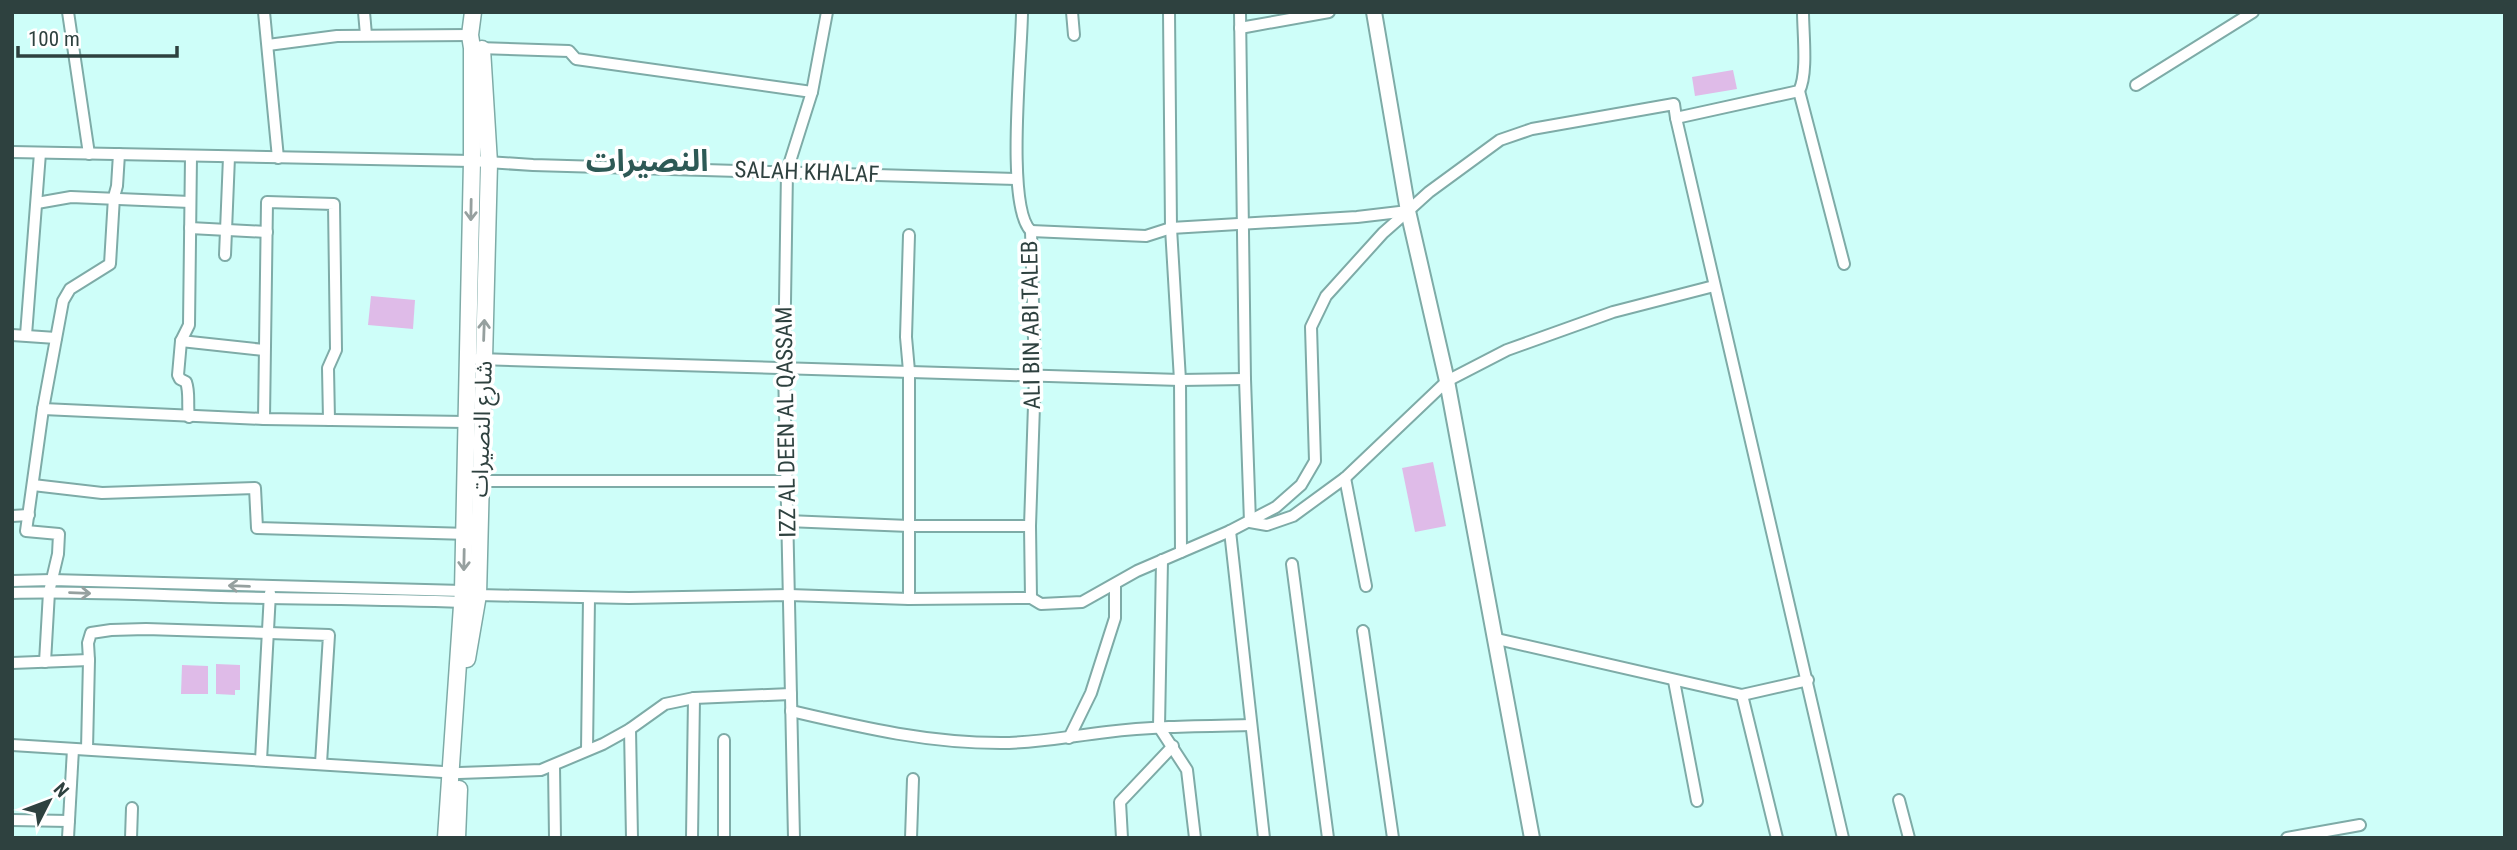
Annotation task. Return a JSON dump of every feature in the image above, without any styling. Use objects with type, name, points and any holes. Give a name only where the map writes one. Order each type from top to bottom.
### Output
[{"type":"main road","name":"شارع النصيرات","points":[[473,481],[466,422],[476,359],[472,161],[474,33]]},
{"type":"main road","name":"شارع النصيرات","points":[[446,838],[455,773],[468,596],[476,359],[489,163],[474,33]]},
{"type":"main road","name":"شارع النصيرات","points":[[455,773],[457,838]]},
{"type":"street","points":[[68,12],[89,154]]},
{"type":"street","points":[[264,12],[278,158]]},
{"type":"street","points":[[364,12],[366,35]]},
{"type":"street","name":"IZZ AL DEEN AL QASSAM","points":[[794,838],[784,367],[787,171],[812,92],[827,12]]},
{"type":"street","name":"ALI BIN ABI TALEB","points":[[1022,12],[1016,179],[1024,225],[1031,231],[1035,375],[1030,526],[1031,598]]},
{"type":"street","points":[[1072,12],[1074,34]]},
{"type":"street","points":[[1169,12],[1171,228],[1180,380],[1181,552]]},
{"type":"street","points":[[1240,12],[1245,379],[1250,522]]},
{"type":"street","points":[[1240,28],[1329,12]]},
{"type":"street","points":[[1374,12],[1408,211],[1447,381],[1532,838]]},
{"type":"street","points":[[1802,12],[1804,71],[1799,91],[1844,264]]},
{"type":"street","points":[[2136,85],[2253,12]]},
{"type":"street","points":[[268,45],[313,38],[474,33],[569,51],[576,58],[812,92]]},
{"type":"street","points":[[1676,118],[1799,91]]},
{"type":"street","points":[[12,581],[50,586],[468,596],[590,598],[789,595],[909,599],[1031,598],[1041,604],[1082,602],[1136,571],[1250,522],[1276,508],[1301,485],[1315,461],[1311,327],[1326,296],[1383,233],[1429,192],[1500,140],[1532,129],[1674,104],[1843,838]]},
{"type":"street","name":"SALAH KHALAF","points":[[12,152],[472,161],[1016,179]]},
{"type":"street","points":[[26,335],[40,153]]},
{"type":"street","points":[[45,662],[50,586],[58,554],[59,534],[26,531],[43,410],[63,301],[70,289],[110,264],[119,154]]},
{"type":"street","points":[[190,417],[187,404],[189,389],[178,375],[181,341],[189,325],[191,156]]},
{"type":"street","points":[[225,255],[229,157]]},
{"type":"street","points":[[37,203],[71,197],[190,202]]},
{"type":"street","points":[[264,419],[267,202],[334,204],[336,350],[328,368],[329,420]]},
{"type":"street","points":[[1031,231],[1146,236],[1171,228],[1357,217],[1408,211]]},
{"type":"street","points":[[190,228],[267,232]]},
{"type":"street","points":[[909,235],[906,337],[909,371],[909,599]]},
{"type":"street","points":[[1250,522],[1267,525],[1293,516],[1345,478],[1447,381],[1507,350],[1612,312],[1714,286]]},
{"type":"street","points":[[12,335],[56,338]]},
{"type":"street","points":[[181,341],[264,350]]},
{"type":"street","points":[[476,359],[1180,380],[1245,379]]},
{"type":"street","points":[[43,410],[190,417],[466,422]]},
{"type":"street","points":[[1345,478],[1366,586]]},
{"type":"street","points":[[473,481],[786,481]]},
{"type":"street","points":[[33,485],[102,493],[255,488],[257,528],[471,534]]},
{"type":"street","points":[[12,516],[29,515]]},
{"type":"street","points":[[788,521],[909,526],[1030,526]]},
{"type":"street","points":[[1230,531],[1264,838]]},
{"type":"street","points":[[1162,560],[1159,727],[1188,770],[1195,838]]},
{"type":"street","points":[[1292,564],[1328,838]]},
{"type":"street","points":[[1069,737],[1091,693],[1115,618],[1115,585]]},
{"type":"street","points":[[12,593],[50,586]]},
{"type":"street","points":[[261,760],[270,592]]},
{"type":"street","points":[[587,750],[590,598]]},
{"type":"street","points":[[87,749],[88,643],[91,633],[111,630],[329,635],[321,763]]},
{"type":"street","points":[[1363,631],[1393,838]]},
{"type":"street","points":[[1497,639],[1742,695],[1808,680]]},
{"type":"street","points":[[12,663],[89,660]]},
{"type":"street","points":[[1674,681],[1697,801]]},
{"type":"street","points":[[12,745],[455,773],[541,770],[630,729],[665,704],[694,698],[791,694]]},
{"type":"street","points":[[1742,695],[1777,838]]},
{"type":"street","points":[[692,838],[694,698]]},
{"type":"street","points":[[791,711],[910,737],[1001,743],[1044,742],[1159,727],[1251,725]]},
{"type":"street","points":[[630,729],[632,838]]},
{"type":"street","points":[[724,740],[724,838]]},
{"type":"street","points":[[1122,838],[1120,802],[1173,746]]},
{"type":"street","points":[[68,838],[73,749]]},
{"type":"street","points":[[554,766],[555,838]]},
{"type":"street","points":[[911,838],[912,779]]},
{"type":"street","points":[[1899,800],[1909,838]]},
{"type":"street","points":[[131,838],[132,808]]},
{"type":"street","points":[[12,820],[69,821]]},
{"type":"street","points":[[2287,838],[2360,825]]},
{"type":"shaded area","points":[[1733,70],[1737,89],[1695,96],[1692,77]]},
{"type":"shaded area","points":[[371,296],[415,300],[413,329],[368,325]]},
{"type":"shaded area","points":[[1433,462],[1446,526],[1415,532],[1402,468]]},
{"type":"shaded area","points":[[216,664],[240,665],[240,690],[235,690],[235,695],[216,694]]},
{"type":"shaded area","points":[[182,665],[208,666],[208,694],[181,694]]},
{"type":"district","name":"النصيرات","points":[[647,160]]}]
